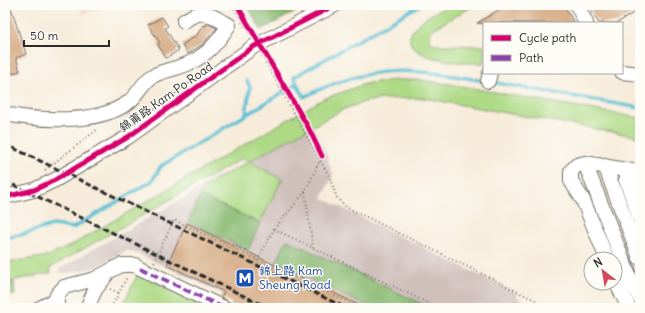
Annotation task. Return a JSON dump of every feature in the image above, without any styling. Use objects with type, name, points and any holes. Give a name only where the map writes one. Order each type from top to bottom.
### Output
[{"type":"street","name":"錦莆路 Kam Po Road","points":[[5,197],[34,190],[72,170],[143,126],[258,45],[335,5]]},
{"type":"street","points":[[577,5],[586,22]]},
{"type":"street","points":[[5,114],[24,118],[82,118],[98,116],[115,110],[134,98],[153,76],[181,67],[206,54],[216,44],[229,25],[204,13],[194,13],[184,21]]},
{"type":"street","points":[[623,72],[640,74]]},
{"type":"street","points":[[586,163],[631,281],[640,298]]},
{"type":"street","points":[[604,251],[583,200],[570,177],[574,167],[586,163],[631,171]]},
{"type":"street","points":[[606,166],[640,258]]},
{"type":"street","points":[[631,171],[640,191]]},
{"type":"street","points":[[631,171],[640,218]]},
{"type":"street","points":[[40,308],[56,304],[60,290],[64,287],[89,281],[121,265],[141,268],[224,308]]},
{"type":"street","points":[[88,305],[107,273]]},
{"type":"street","points":[[74,284],[84,290],[88,297],[88,305]]},
{"type":"street","points":[[620,291],[629,308]]},
{"type":"path","points":[[232,5],[258,45]]},
{"type":"path","points":[[237,5],[306,129],[321,158],[337,198],[350,209],[537,301]]},
{"type":"path","points":[[44,171],[98,128]]},
{"type":"path","points":[[258,260],[274,229],[305,192],[321,158]]},
{"type":"path","points":[[305,192],[313,248]]},
{"type":"path","points":[[111,308],[174,220],[360,308]]},
{"type":"path","points":[[274,229],[438,308]]},
{"type":"shaded area","points":[[82,5],[110,5],[82,15]]},
{"type":"shaded area","points":[[312,125],[326,153],[333,175],[322,198],[518,294],[516,297],[539,308],[252,308],[141,255],[127,250],[94,268],[62,274],[59,269]]},
{"type":"green space","points":[[247,5],[269,5],[273,9],[284,5],[308,5],[261,30]]},
{"type":"green space","points":[[449,5],[475,5],[433,29],[430,33],[430,42],[438,45],[483,46],[483,63],[449,61],[435,58],[423,54],[414,48],[410,40],[413,30],[420,22]]},
{"type":"green space","points":[[396,80],[421,80],[449,84],[640,118],[640,137],[423,98],[382,99],[364,102],[344,109],[249,161],[282,179],[260,223],[200,196],[207,184],[248,162],[243,158],[50,268],[51,273],[5,282],[5,263],[48,256],[70,246],[323,99],[368,83]]},
{"type":"green space","points":[[200,196],[260,223],[248,250],[188,222]]},
{"type":"green space","points":[[287,240],[431,308],[370,308],[276,263]]},
{"type":"green space","points":[[138,274],[197,302],[194,308],[137,308],[124,302]]},
{"type":"green space","points":[[5,282],[14,282],[15,295],[5,295]]},
{"type":"building","points":[[5,5],[10,5],[26,54],[16,58],[20,71],[5,76]]},
{"type":"building","points":[[507,5],[564,5],[573,22],[483,22],[477,23]]},
{"type":"building","points":[[598,5],[640,5],[640,9],[619,22],[598,22],[590,9]]},
{"type":"building","points":[[162,17],[168,26],[165,28],[179,50],[166,58],[158,45],[160,43],[148,25]]},
{"type":"building","points":[[207,23],[217,28],[202,45],[188,54],[182,45],[197,35],[203,25],[206,26]]},
{"type":"building","name":"錦上路 Kam Sheung Road","points":[[187,223],[365,308],[232,308],[231,303],[221,297],[224,292],[167,265]]},
{"type":"building","points":[[633,262],[640,266],[640,280],[639,277]]},
{"type":"waterway","points":[[5,238],[53,225],[73,228],[152,181],[161,166],[297,84],[294,77],[420,5]]},
{"type":"waterway","points":[[297,84],[304,97],[328,86],[351,78],[372,73],[393,71],[436,74],[485,81]]},
{"type":"waterway","points":[[246,114],[250,87],[247,81]]},
{"type":"waterway","points":[[491,82],[640,108]]},
{"type":"railway","points":[[5,144],[346,308]]},
{"type":"railway","points":[[5,181],[269,308]]},
{"type":"marked path","points":[[140,268],[224,308]]},
{"type":"cycle path","points":[[237,5],[308,127],[322,156]]},
{"type":"cycle path","points":[[5,197],[34,190],[55,180],[128,137],[253,47],[335,5]]},
{"type":"place","name":"錦上路 Kam Sheung Road","points":[[245,278]]}]
